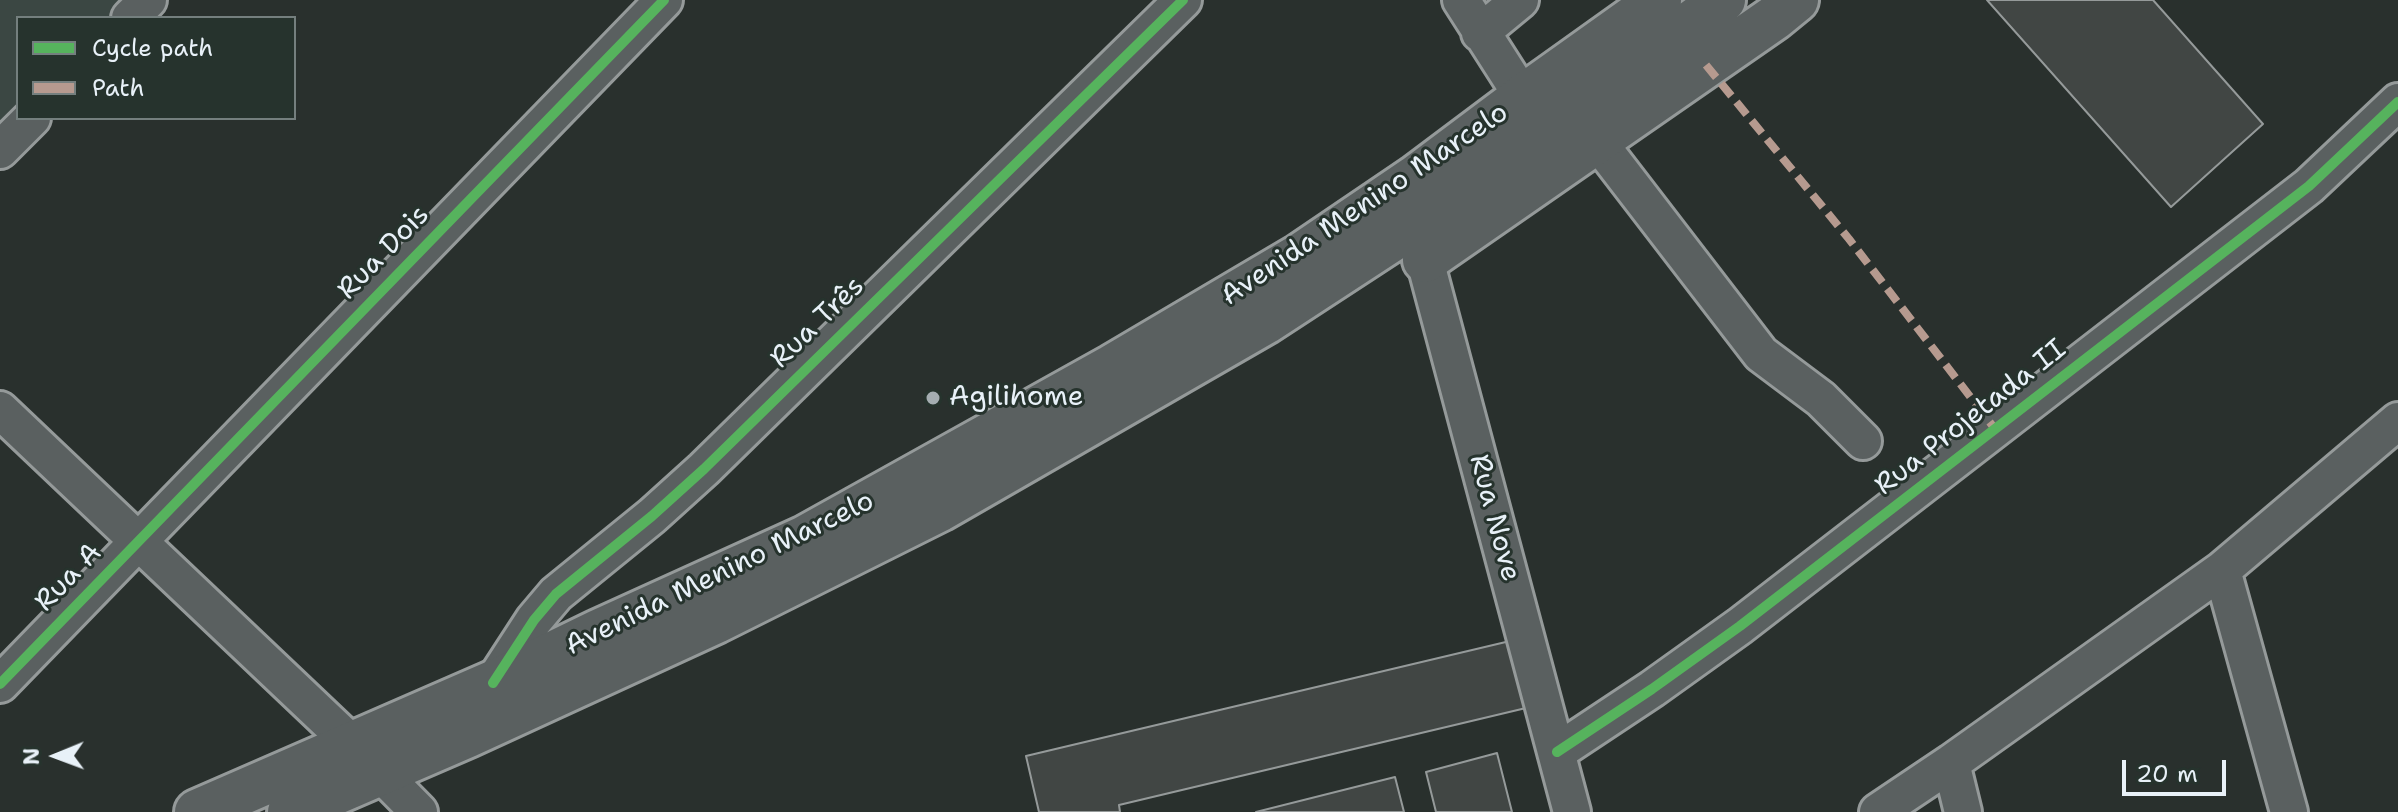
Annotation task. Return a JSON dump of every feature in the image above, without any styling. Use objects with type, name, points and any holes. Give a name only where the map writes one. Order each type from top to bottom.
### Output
[{"type":"main road","name":"Avenida Menino Marcelo","points":[[290,812],[366,759],[493,683],[805,538],[1112,367],[1300,256],[1415,178],[1659,0]]},
{"type":"main road","name":"Avenida Menino Marcelo","points":[[197,812],[366,759],[468,735],[716,621],[940,509],[1265,322],[1420,242],[1650,53],[1723,0]]},
{"type":"main road","points":[[1420,242],[1598,142],[1796,0]]},
{"type":"main road","points":[[1650,53],[1736,44]]},
{"type":"street","points":[[132,16],[148,0]]},
{"type":"street","name":"Rua Dois","points":[[139,540],[664,0]]},
{"type":"street","name":"Rua Três","points":[[493,683],[534,620],[556,594],[704,469],[1183,0]]},
{"type":"street","points":[[1461,0],[1523,97]]},
{"type":"street","points":[[1480,33],[1520,0]]},
{"type":"street","name":"Rua Projetada II","points":[[1557,752],[1740,626],[2309,186],[2398,102]]},
{"type":"street","points":[[0,150],[30,120]]},
{"type":"street","points":[[1598,142],[1761,354],[1821,399],[1863,441]]},
{"type":"street","name":"Rua Nove","points":[[1420,242],[1572,812]]},
{"type":"street","points":[[0,410],[139,540],[419,812]]},
{"type":"street","points":[[1878,812],[2222,570],[2398,421]]},
{"type":"street","name":"Rua A","points":[[0,684],[139,540]]},
{"type":"street","points":[[2222,570],[2289,812]]},
{"type":"street","points":[[1951,763],[1963,812]]},
{"type":"shaded area","points":[[0,0],[134,0],[119,16],[16,16],[16,120],[0,140]]},
{"type":"building","points":[[1987,0],[2153,0],[2263,124],[2171,207]]},
{"type":"building","points":[[1510,641],[1526,708],[1119,805],[1120,812],[1039,812],[1026,756]]},
{"type":"building","points":[[1497,753],[1512,812],[1436,812],[1426,772]]},
{"type":"building","points":[[1395,777],[1404,812],[1256,812]]},
{"type":"marked path","points":[[1706,65],[1849,239],[1995,429]]},
{"type":"cycle path","points":[[0,684],[664,0]]},
{"type":"cycle path","points":[[493,683],[534,620],[556,594],[704,469],[1183,0]]},
{"type":"cycle path","points":[[1557,752],[1740,626],[1995,429],[2309,186],[2398,102]]},
{"type":"place","name":"Agilihome","points":[[933,398]]}]
